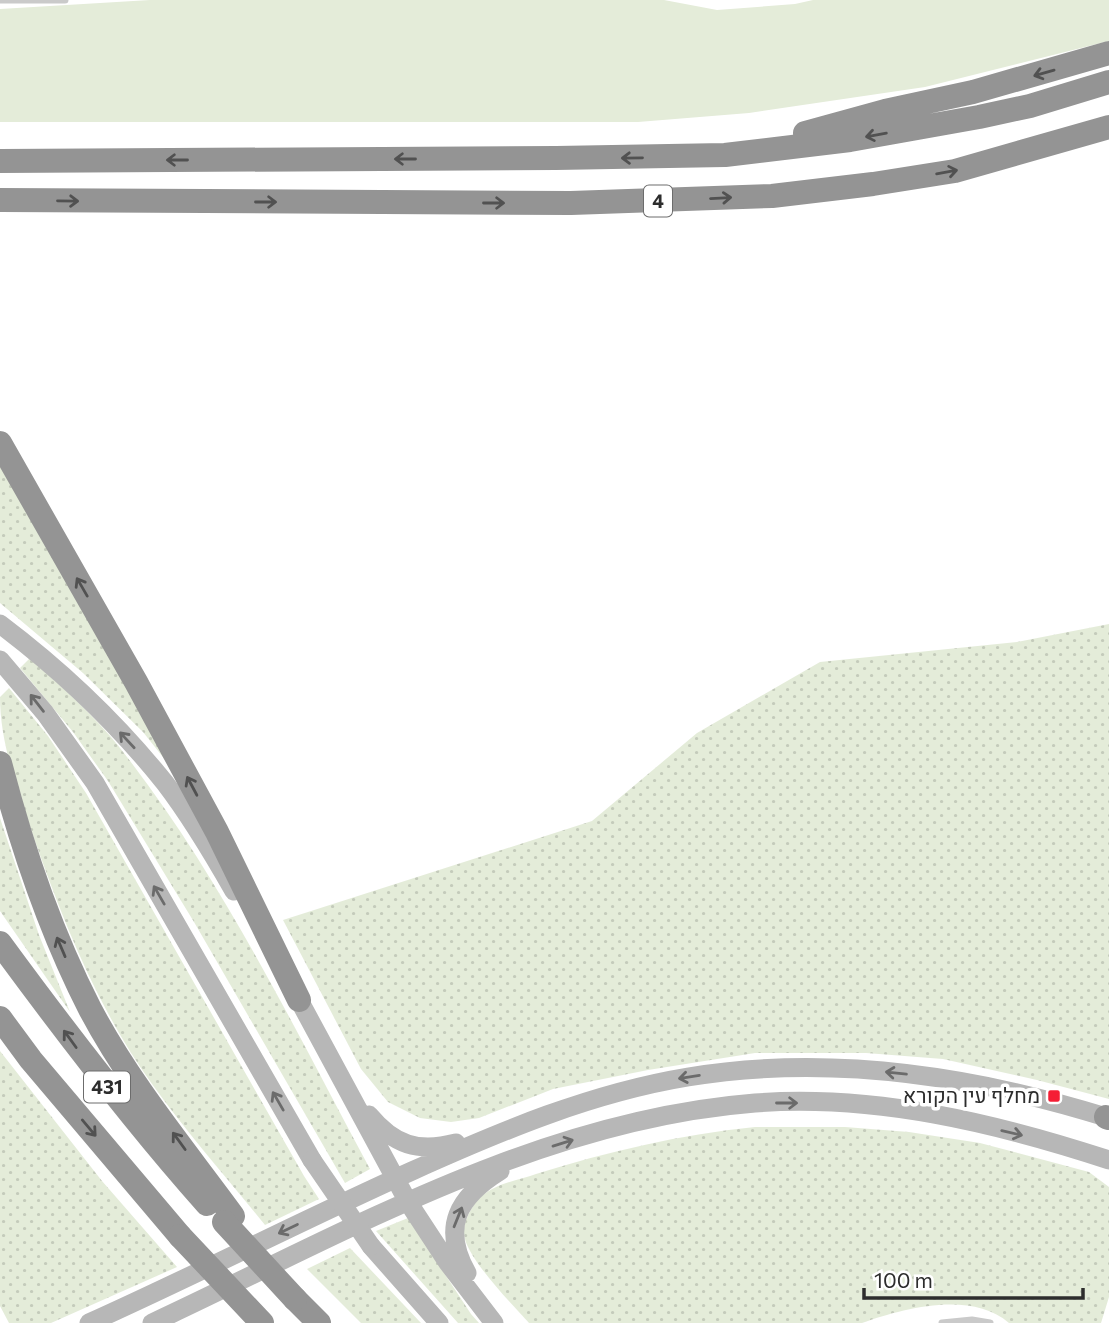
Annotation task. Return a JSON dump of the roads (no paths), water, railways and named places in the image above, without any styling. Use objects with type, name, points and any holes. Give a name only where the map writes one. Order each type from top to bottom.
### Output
[{"type":"highway","points":[[725,155],[885,111],[986,89],[1109,53]]},
{"type":"highway","name":"4","points":[[0,161],[556,159],[725,155],[850,140],[979,117],[1030,106],[1109,82]]},
{"type":"highway","name":"4","points":[[0,200],[571,203],[772,196],[955,171],[1109,127]]},
{"type":"highway","points":[[0,443],[142,693],[217,832],[299,1000]]},
{"type":"highway","points":[[0,763],[47,915],[91,1010],[132,1077],[229,1219]]},
{"type":"highway","name":"431","points":[[0,943],[88,1063],[155,1146],[229,1219],[289,1292],[319,1323]]},
{"type":"highway","name":"431","points":[[0,1018],[31,1060],[180,1236],[262,1323]]},
{"type":"main road","points":[[0,624],[31,648],[100,711],[164,783],[215,857],[299,1000],[408,1202],[448,1263],[494,1323]]},
{"type":"main road","points":[[0,660],[45,713],[95,783],[312,1160],[343,1209],[371,1246],[439,1323]]},
{"type":"main road","points":[[89,1323],[495,1133],[555,1111],[643,1086],[689,1077],[757,1069],[815,1068],[885,1072],[994,1087],[1108,1118]]},
{"type":"main road","points":[[351,1093],[388,1134],[402,1143],[416,1147],[448,1145],[495,1133]]},
{"type":"main road","points":[[152,1323],[408,1202],[490,1167],[642,1120],[678,1113],[758,1103],[903,1109],[940,1115],[1109,1160]]},
{"type":"main road","points":[[1087,1153],[1109,1168]]},
{"type":"main road","points":[[494,1323],[459,1258],[454,1227],[465,1201],[485,1181],[527,1154]]},
{"type":"lane","points":[[0,1],[65,0]]},
{"type":"lane","points":[[942,1323],[972,1320],[990,1323]]},
{"type":"place","name":"מחלף עין הקורא","points":[[1054,1096]]}]
